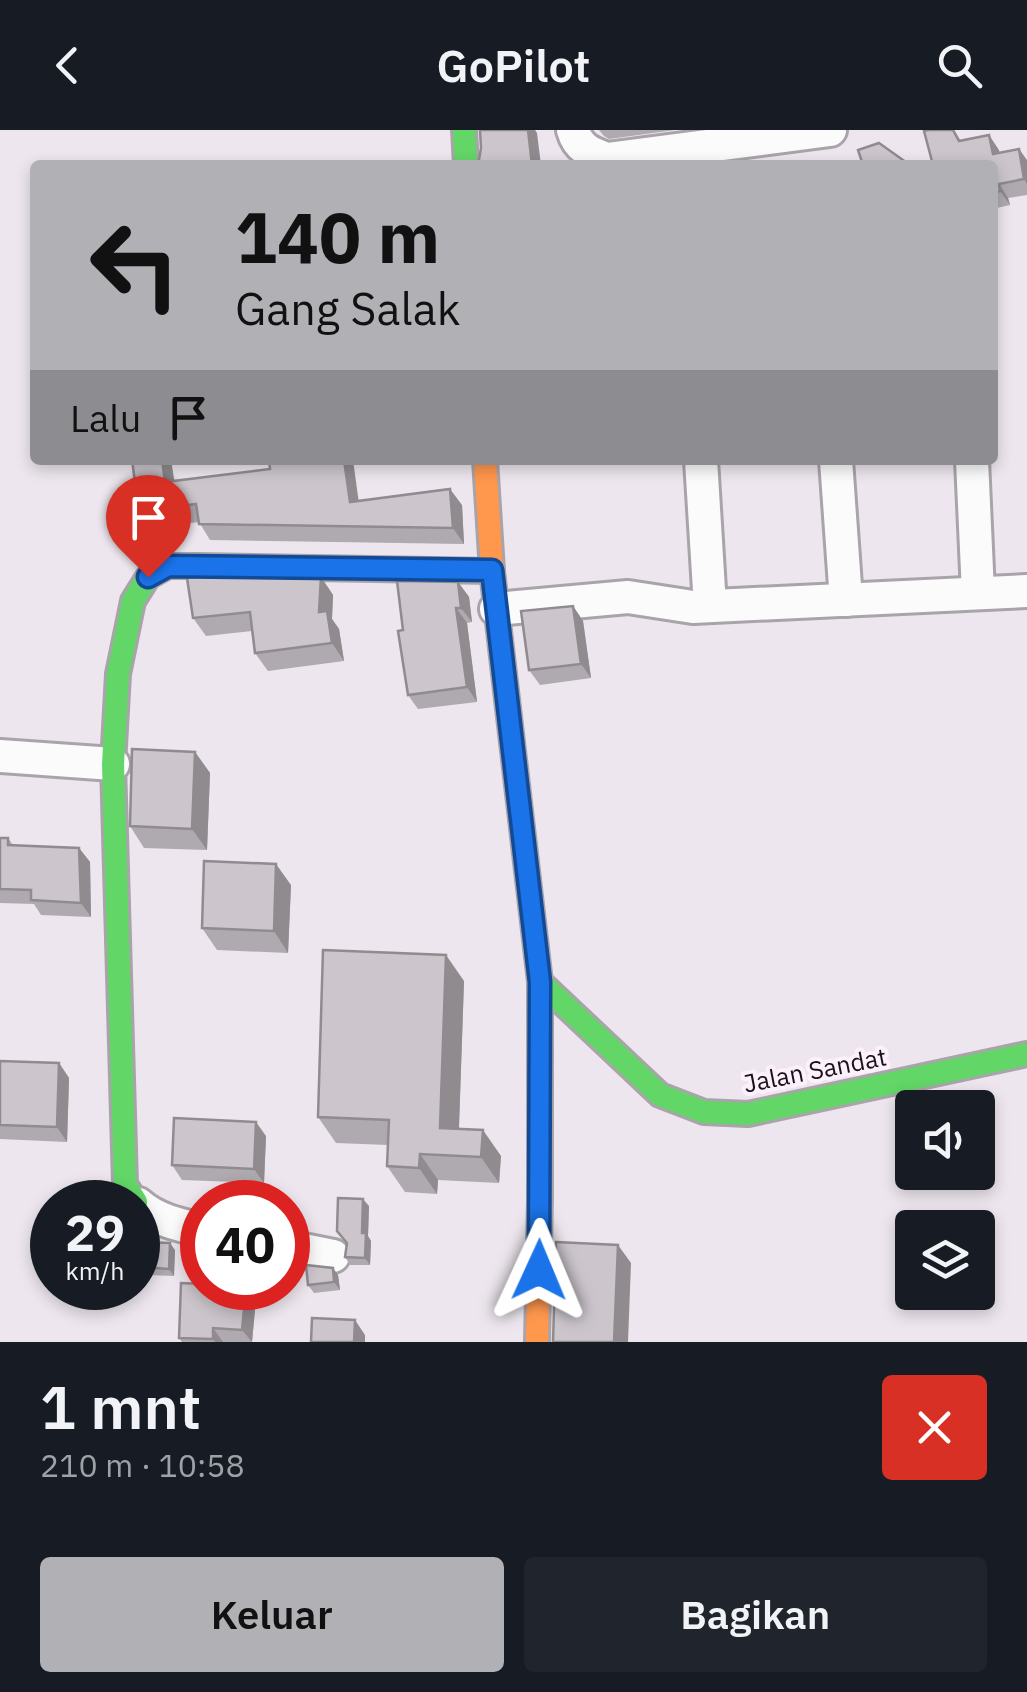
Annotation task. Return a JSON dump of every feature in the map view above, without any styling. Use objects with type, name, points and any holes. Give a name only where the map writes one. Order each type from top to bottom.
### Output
[{"type":"street","points":[[464,130],[466,160]]},
{"type":"street","points":[[573,130],[576,141],[587,152],[608,159],[830,130]]},
{"type":"street","points":[[485,465],[496,609],[540,982],[538,1342]]},
{"type":"street","points":[[700,465],[710,606]]},
{"type":"street","points":[[836,465],[846,600]]},
{"type":"street","points":[[972,465],[978,594]]},
{"type":"street","points":[[125,1180],[113,764],[118,674],[133,601],[148,577],[168,566],[492,570]]},
{"type":"street","points":[[496,609],[628,597],[693,607],[1027,591]]},
{"type":"street","points":[[0,756],[113,764]]},
{"type":"street","name":"Jalan Sandat","points":[[540,982],[660,1095],[704,1112],[748,1114],[1027,1054]]},
{"type":"street","points":[[310,1251],[333,1256]]},
{"type":"building","points":[[480,130],[528,130],[531,160],[479,160]]},
{"type":"building","points":[[953,130],[959,141],[989,135],[993,154],[1019,149],[1024,179],[999,184],[998,192],[998,160],[932,160],[924,131]]},
{"type":"building","points":[[879,143],[903,160],[861,160],[858,150]]},
{"type":"building","points":[[133,465],[163,465],[165,482],[270,469],[270,465],[345,465],[350,502],[450,489],[453,528],[199,524],[196,504],[139,512]]},
{"type":"building","points":[[321,577],[319,612],[327,611],[332,643],[255,653],[250,612],[193,618],[187,578]]},
{"type":"building","points":[[397,581],[458,582],[461,608],[456,608],[467,687],[408,695],[398,631],[403,630]]},
{"type":"building","points":[[573,606],[581,664],[529,670],[521,611]]},
{"type":"building","points":[[132,749],[195,752],[192,829],[130,826]]},
{"type":"building","points":[[0,838],[8,838],[8,845],[79,848],[81,903],[31,900],[31,890],[0,889]]},
{"type":"building","points":[[204,861],[276,864],[274,931],[202,928]]},
{"type":"building","points":[[323,950],[446,955],[440,1128],[483,1130],[481,1157],[420,1154],[419,1168],[387,1166],[389,1120],[318,1117]]},
{"type":"building","points":[[0,1061],[59,1063],[57,1127],[0,1125]]},
{"type":"building","points":[[174,1118],[256,1122],[254,1169],[172,1165]]},
{"type":"building","points":[[338,1198],[363,1199],[365,1258],[345,1257],[347,1243],[337,1231]]},
{"type":"building","points":[[556,1242],[618,1245],[614,1342],[553,1342]]},
{"type":"building","points":[[160,1243],[170,1243],[169,1269],[160,1268]]},
{"type":"building","points":[[310,1265],[333,1268],[334,1282],[310,1285]]},
{"type":"building","points":[[180,1310],[244,1310],[242,1330],[213,1328],[213,1339],[179,1338]]},
{"type":"building","points":[[312,1318],[355,1320],[354,1342],[311,1342]]},
{"type":"traffic: fast","points":[[464,130],[466,160]]},
{"type":"traffic: fast","points":[[125,1180],[113,764],[118,674],[133,601],[148,577],[168,566],[197,566]]},
{"type":"traffic: fast","points":[[540,982],[660,1095],[704,1112],[748,1114],[1027,1054]]},
{"type":"traffic: slow","points":[[485,465],[492,571],[540,982],[537,1342]]},
{"type":"traffic: jam","points":[[197,566],[492,571]]},
{"type":"route","points":[[148,577],[168,566],[492,570],[540,982],[539,1270]]}]
